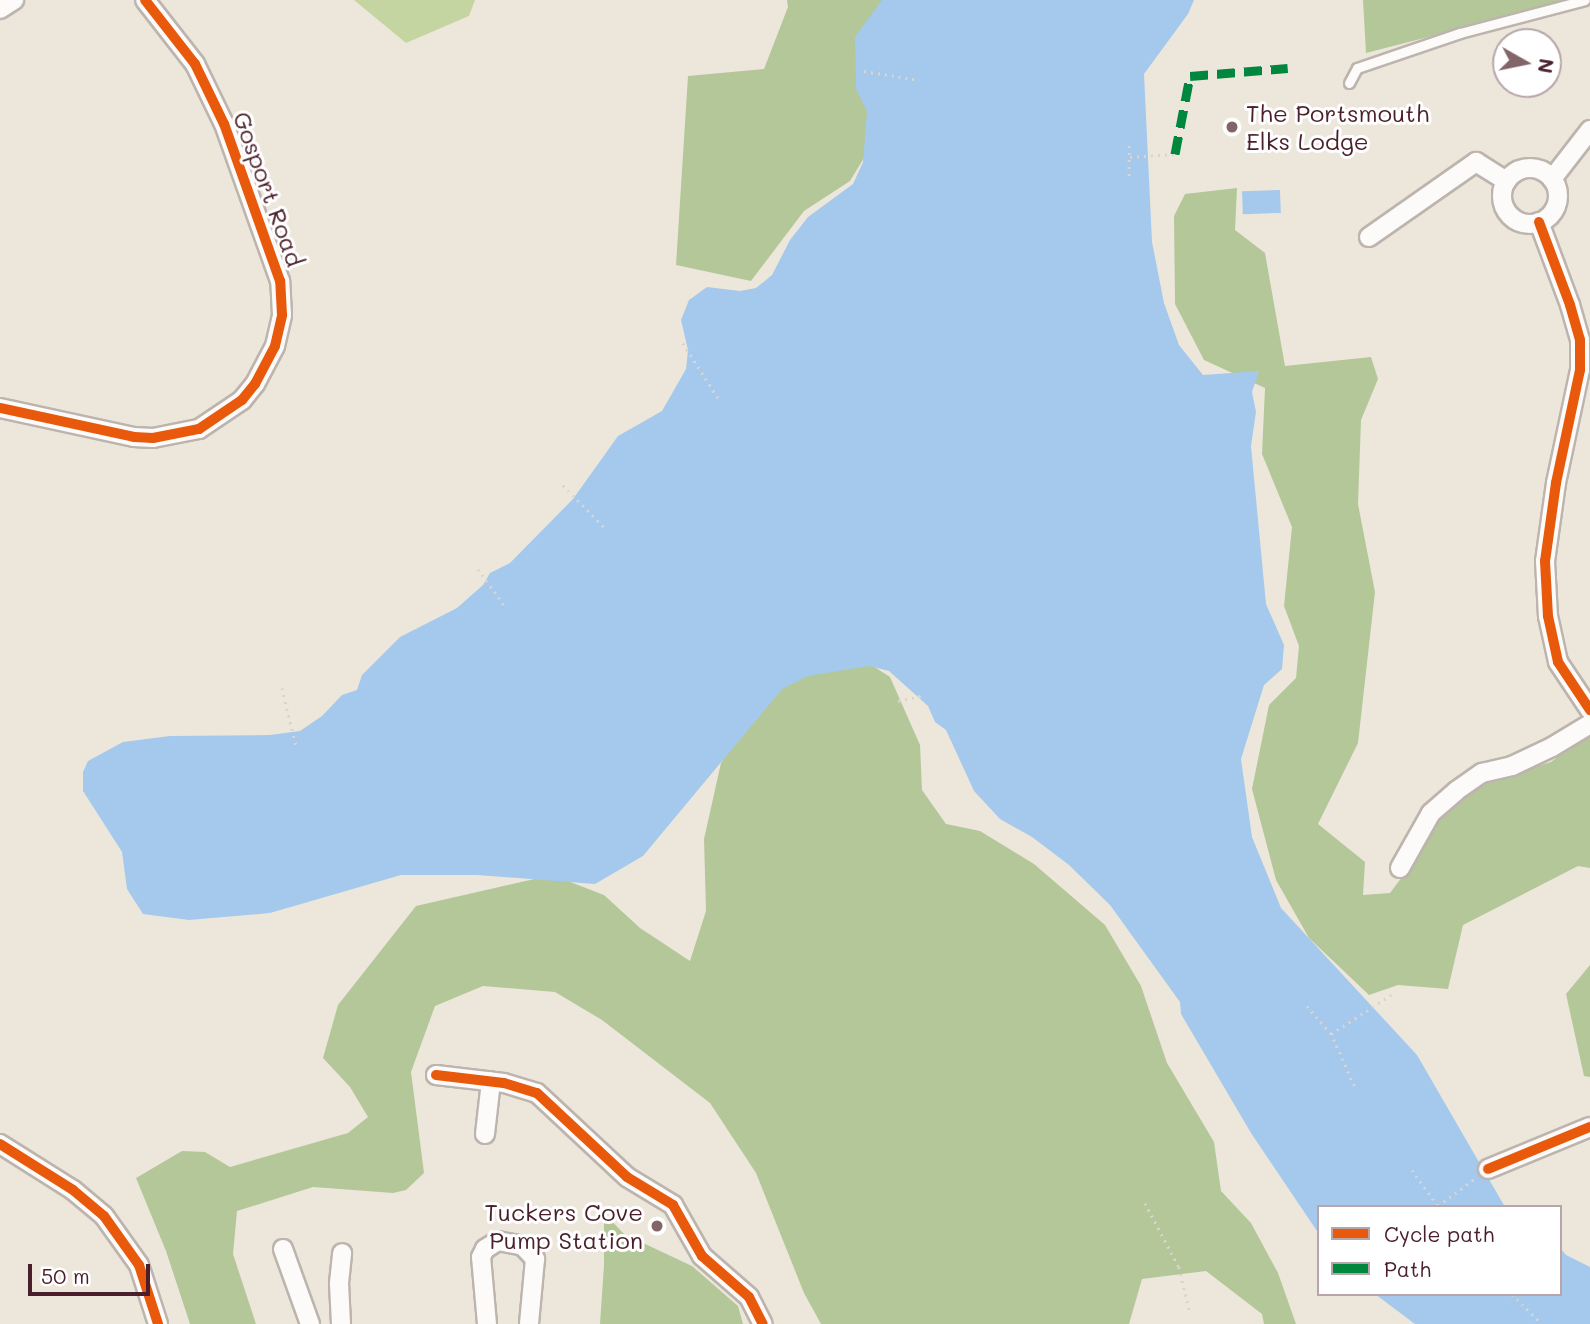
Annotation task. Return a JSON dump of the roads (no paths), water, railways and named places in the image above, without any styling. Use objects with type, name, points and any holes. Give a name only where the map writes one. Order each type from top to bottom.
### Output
[{"type":"street","points":[[0,9],[14,0]]},
{"type":"street","name":"Gosport Road","points":[[0,408],[134,437],[153,438],[199,429],[242,400],[255,384],[275,346],[282,315],[280,281],[228,136],[195,64],[145,0]]},
{"type":"street","points":[[1552,179],[1590,130]]},
{"type":"street","points":[[1369,237],[1476,162],[1506,181]]},
{"type":"street","points":[[1526,168],[1545,172],[1552,179],[1558,197],[1555,208],[1539,222],[1518,221],[1509,215],[1502,192],[1506,181],[1515,172],[1526,168]]},
{"type":"street","points":[[1539,222],[1580,340],[1580,370],[1556,483],[1545,561],[1548,616],[1558,662],[1590,710]]},
{"type":"street","points":[[1399,868],[1431,813],[1456,791],[1482,774],[1532,756],[1590,724]]},
{"type":"street","points":[[436,1075],[491,1081],[537,1093],[627,1177],[673,1205],[702,1256],[749,1297],[764,1324]]},
{"type":"street","points":[[485,1134],[491,1081]]},
{"type":"street","points":[[1488,1169],[1590,1127]]},
{"type":"street","points":[[0,1144],[73,1190],[104,1216],[139,1265],[158,1324]]},
{"type":"street","points":[[487,1324],[481,1257],[492,1243],[507,1241],[523,1245],[535,1259],[529,1324]]},
{"type":"street","points":[[283,1249],[310,1324]]},
{"type":"street","points":[[341,1324],[339,1283],[342,1254]]},
{"type":"lane","points":[[1349,83],[1357,68],[1460,33],[1586,0]]},
{"type":"water","points":[[882,0],[1194,0],[1188,14],[1144,74],[1152,242],[1164,303],[1179,345],[1203,375],[1259,371],[1252,392],[1256,412],[1251,446],[1266,604],[1284,645],[1282,669],[1264,685],[1241,759],[1252,837],[1281,908],[1417,1055],[1504,1205],[1317,1205],[1317,1231],[1251,1133],[1181,1014],[1180,1002],[1110,905],[1069,865],[1032,837],[1000,819],[974,791],[946,730],[935,722],[928,706],[889,671],[869,666],[808,676],[782,689],[643,856],[595,884],[477,875],[401,875],[270,913],[189,920],[143,914],[127,889],[122,852],[83,791],[83,772],[88,761],[123,742],[170,736],[270,735],[300,731],[322,716],[342,695],[357,690],[362,675],[400,637],[457,608],[483,585],[490,573],[510,563],[573,499],[618,436],[662,411],[686,369],[688,350],[681,320],[689,300],[707,287],[740,291],[756,288],[772,275],[790,240],[808,217],[853,184],[863,162],[867,111],[856,89],[855,37]]},
{"type":"water","points":[[1280,190],[1281,213],[1243,214],[1242,191]]},
{"type":"water","points":[[1562,1250],[1590,1267],[1590,1324],[1415,1324],[1378,1296],[1562,1296]]},
{"type":"place","name":"The Portsmouth Elks Lodge","points":[[1232,127]]},
{"type":"place","name":"Tuckers Cove Pump Station","points":[[657,1226]]}]
